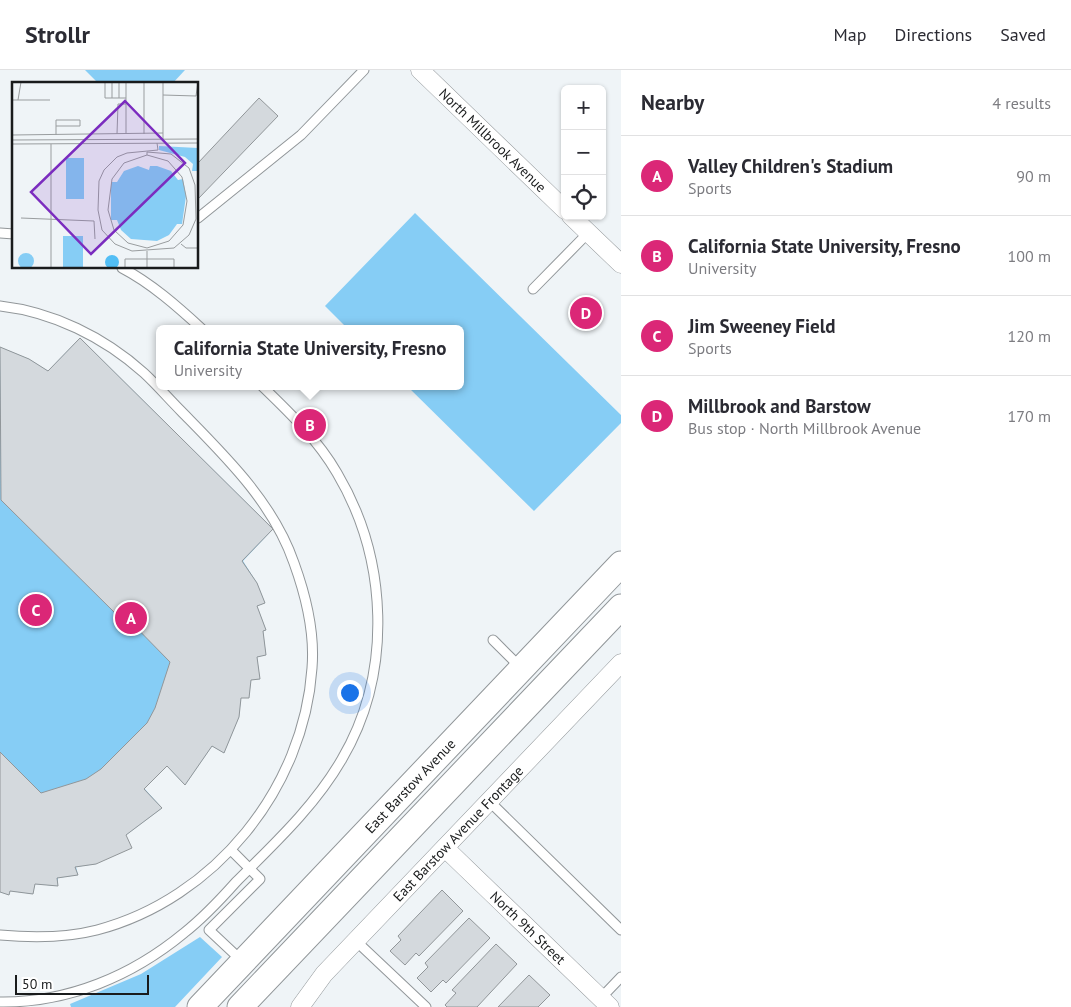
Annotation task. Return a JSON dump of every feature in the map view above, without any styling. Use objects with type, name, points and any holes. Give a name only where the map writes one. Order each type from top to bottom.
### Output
[{"type":"main road","name":"East Barstow Avenue","points":[[208,999],[621,564]]},
{"type":"main road","points":[[240,1007],[621,607]]},
{"type":"street","name":"North Millbrook Avenue","points":[[420,70],[561,206]]},
{"type":"street","points":[[575,220],[621,264]]},
{"type":"street","name":"East Barstow Avenue Frontage","points":[[300,1007],[324,974],[621,663]]},
{"type":"street","name":"North 9th Street","points":[[444,848],[606,1002]]},
{"type":"street","points":[[208,999],[234,1007]]},
{"type":"lane","points":[[199,217],[301,135],[364,70]]},
{"type":"lane","points":[[534,288],[588,233]]},
{"type":"lane","points":[[134,270],[197,325]]},
{"type":"lane","points":[[0,306],[14,307],[52,318],[79,329],[108,346],[144,373],[156,385]]},
{"type":"lane","points":[[0,935],[44,937],[97,930],[154,908],[179,893],[231,850],[255,822],[281,780],[295,749],[305,719],[312,666],[312,631],[305,598],[289,550],[272,518],[246,481],[160,390]]},
{"type":"lane","points":[[0,1002],[39,1000],[82,990],[120,976],[155,955],[186,932],[250,869],[308,807],[342,759],[361,716],[372,683],[377,650],[378,619],[376,585],[371,555],[363,526],[337,473],[313,439],[297,420],[266,390]]},
{"type":"lane","points":[[493,640],[522,668]]},
{"type":"lane","points":[[490,801],[621,930]]},
{"type":"lane","points":[[231,850],[260,879],[209,930],[242,962]]},
{"type":"lane","points":[[356,941],[426,1007]]},
{"type":"lane","points":[[606,1002],[621,977]]},
{"type":"shaded area","points":[[85,70],[185,70],[174,82],[97,82]]},
{"type":"shaded area","points":[[415,213],[621,415],[621,423],[534,511],[411,390],[464,390],[464,325],[344,325],[325,306]]},
{"type":"shaded area","points":[[80,338],[273,529],[243,561],[257,583],[265,603],[257,606],[266,630],[263,631],[266,655],[257,657],[260,679],[251,680],[249,698],[241,698],[239,717],[224,753],[212,746],[185,785],[167,766],[144,788],[162,808],[126,835],[96,864],[76,867],[78,875],[58,878],[58,886],[35,884],[33,894],[10,891],[9,895],[0,892],[0,347],[29,359],[48,371]]},
{"type":"shaded area","points":[[200,937],[222,957],[175,1007],[71,1007],[70,1004],[141,974]]},
{"type":"building","points":[[259,98],[278,116],[199,198],[199,162]]},
{"type":"building","points":[[80,338],[273,529],[242,561],[257,583],[265,603],[257,606],[266,630],[263,631],[266,655],[257,657],[260,679],[251,680],[249,698],[241,698],[239,717],[224,753],[212,746],[185,785],[167,766],[144,789],[162,808],[126,835],[132,848],[96,864],[75,867],[78,875],[57,878],[58,886],[35,884],[33,894],[10,891],[9,895],[0,892],[0,752],[41,793],[86,779],[101,769],[147,723],[155,708],[170,662],[121,612],[116,614],[1,500],[0,347],[29,359],[48,371]]},
{"type":"building","points":[[442,890],[463,911],[419,956],[416,953],[405,965],[390,951],[401,940],[398,936]]},
{"type":"building","points":[[469,918],[490,938],[446,983],[443,980],[431,992],[417,978],[428,967],[425,963]]},
{"type":"building","points":[[496,944],[517,964],[477,1007],[447,1007],[445,1005],[456,993],[452,990]]},
{"type":"building","points":[[529,975],[550,995],[538,1007],[498,1007]]},
{"type":"place","name":"Millbrook and Barstow","points":[[586,313]]},
{"type":"place","name":"California State University, Fresno","points":[[310,425]]},
{"type":"place","name":"Jim Sweeney Field","points":[[36,610]]},
{"type":"place","name":"Valley Children's Stadium","points":[[131,618]]}]
